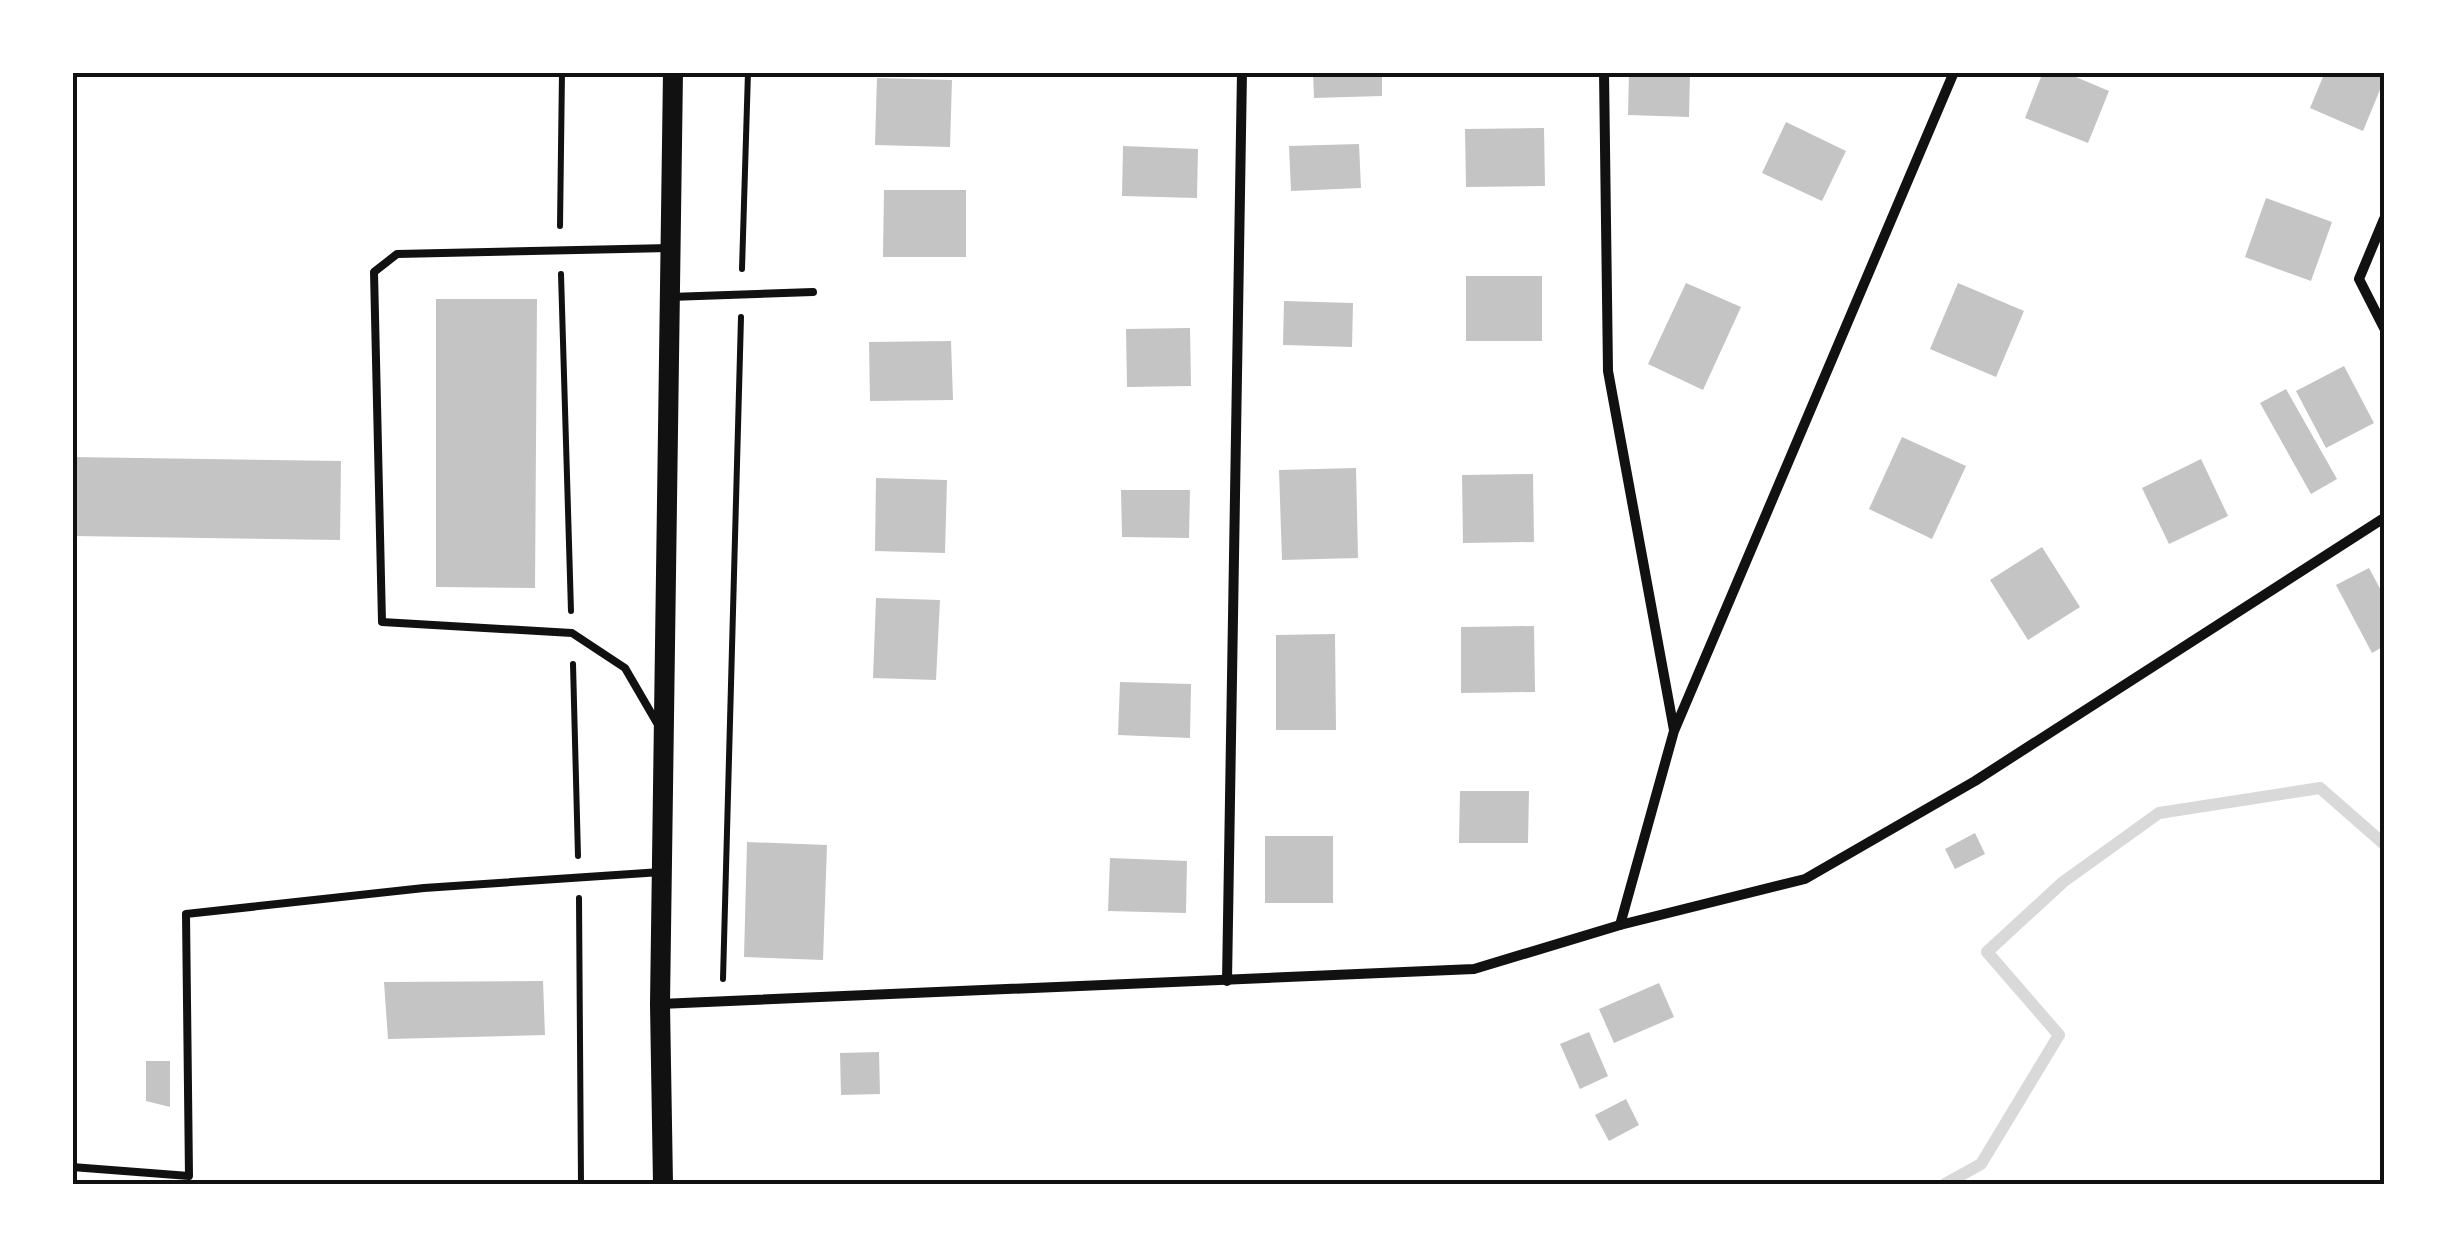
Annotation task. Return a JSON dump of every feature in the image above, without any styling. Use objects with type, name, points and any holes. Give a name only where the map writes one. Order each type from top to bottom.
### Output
[{"type":"main road","points":[[663,1184],[660,1004],[673,72]]},
{"type":"street","points":[[1227,981],[1242,72]]},
{"type":"street","points":[[1604,72],[1608,371],[1674,731]]},
{"type":"street","points":[[1620,925],[1674,731],[1954,72]]},
{"type":"street","points":[[2384,219],[2360,279],[2384,328]]},
{"type":"street","points":[[660,1004],[1474,969],[1620,925],[1805,879],[1975,781],[2384,518]]},
{"type":"lane","points":[[664,734],[625,668],[572,633],[382,622],[374,272],[397,254],[670,248]]},
{"type":"lane","points":[[670,297],[813,292]]},
{"type":"lane","points":[[72,1167],[188,1176],[186,914],[424,888],[662,872]]},
{"type":"path","points":[[722,1000],[748,72]]},
{"type":"building","points":[[1313,72],[1382,72],[1382,96],[1314,98]]},
{"type":"building","points":[[1629,72],[1690,72],[1689,117],[1628,115]]},
{"type":"building","points":[[2043,72],[2064,72],[2109,91],[2088,143],[2025,118]]},
{"type":"building","points":[[2325,72],[2384,72],[2363,131],[2310,108]]},
{"type":"building","points":[[877,78],[952,80],[950,147],[875,145]]},
{"type":"building","points":[[1786,122],[1846,151],[1822,201],[1762,173]]},
{"type":"building","points":[[1544,128],[1545,186],[1466,187],[1465,129]]},
{"type":"building","points":[[1359,144],[1361,188],[1291,191],[1289,146]]},
{"type":"building","points":[[1123,146],[1198,149],[1197,198],[1122,196]]},
{"type":"building","points":[[884,190],[966,190],[966,257],[883,257]]},
{"type":"building","points":[[2266,198],[2332,222],[2311,281],[2245,257]]},
{"type":"building","points":[[1466,276],[1542,276],[1542,341],[1466,341]]},
{"type":"building","points":[[1686,283],[1741,307],[1703,390],[1648,364]]},
{"type":"building","points":[[1958,283],[2024,311],[1996,377],[1930,349]]},
{"type":"building","points":[[436,299],[537,299],[535,588],[436,587]]},
{"type":"building","points":[[1284,301],[1353,303],[1352,347],[1283,345]]},
{"type":"building","points":[[1190,328],[1191,386],[1127,387],[1126,329]]},
{"type":"building","points":[[951,341],[953,400],[870,401],[869,342]]},
{"type":"building","points":[[2344,366],[2374,423],[2326,448],[2296,391]]},
{"type":"building","points":[[2286,389],[2337,479],[2311,494],[2260,403]]},
{"type":"building","points":[[1902,437],[1966,466],[1932,539],[1869,509]]},
{"type":"building","points":[[72,457],[341,461],[340,540],[72,536]]},
{"type":"building","points":[[2201,459],[2228,516],[2169,544],[2142,488]]},
{"type":"building","points":[[1356,468],[1358,558],[1282,560],[1279,470]]},
{"type":"building","points":[[1533,474],[1534,542],[1463,543],[1462,475]]},
{"type":"building","points":[[876,478],[947,480],[945,553],[875,551]]},
{"type":"building","points":[[1121,490],[1190,490],[1189,538],[1122,537]]},
{"type":"building","points":[[2042,547],[2080,607],[2028,640],[1990,580]]},
{"type":"building","points":[[2369,568],[2384,596],[2384,646],[2372,653],[2336,585]]},
{"type":"building","points":[[876,598],[940,600],[936,680],[873,678]]},
{"type":"building","points":[[1534,626],[1535,692],[1461,693],[1461,627]]},
{"type":"building","points":[[1335,634],[1336,730],[1276,730],[1276,635]]},
{"type":"building","points":[[1120,682],[1191,684],[1190,738],[1118,735]]},
{"type":"building","points":[[1460,791],[1529,791],[1528,843],[1459,843]]},
{"type":"building","points":[[1975,833],[1985,854],[1955,869],[1945,849]]},
{"type":"building","points":[[1265,836],[1333,836],[1333,903],[1265,903]]},
{"type":"building","points":[[747,842],[827,845],[823,960],[744,957]]},
{"type":"building","points":[[1110,858],[1187,861],[1186,913],[1108,911]]},
{"type":"building","points":[[543,981],[545,1035],[388,1039],[384,982]]},
{"type":"building","points":[[1659,983],[1674,1017],[1614,1043],[1599,1009]]},
{"type":"building","points":[[1589,1032],[1608,1076],[1580,1089],[1560,1044]]},
{"type":"building","points":[[879,1052],[880,1094],[841,1095],[840,1053]]},
{"type":"building","points":[[146,1061],[170,1061],[170,1107],[146,1101]]},
{"type":"building","points":[[1626,1099],[1639,1125],[1609,1141],[1595,1115]]},
{"type":"waterway","points":[[1945,1184],[1981,1164],[2059,1035],[1987,952],[2063,882],[2159,813],[2320,788],[2384,844]]}]
